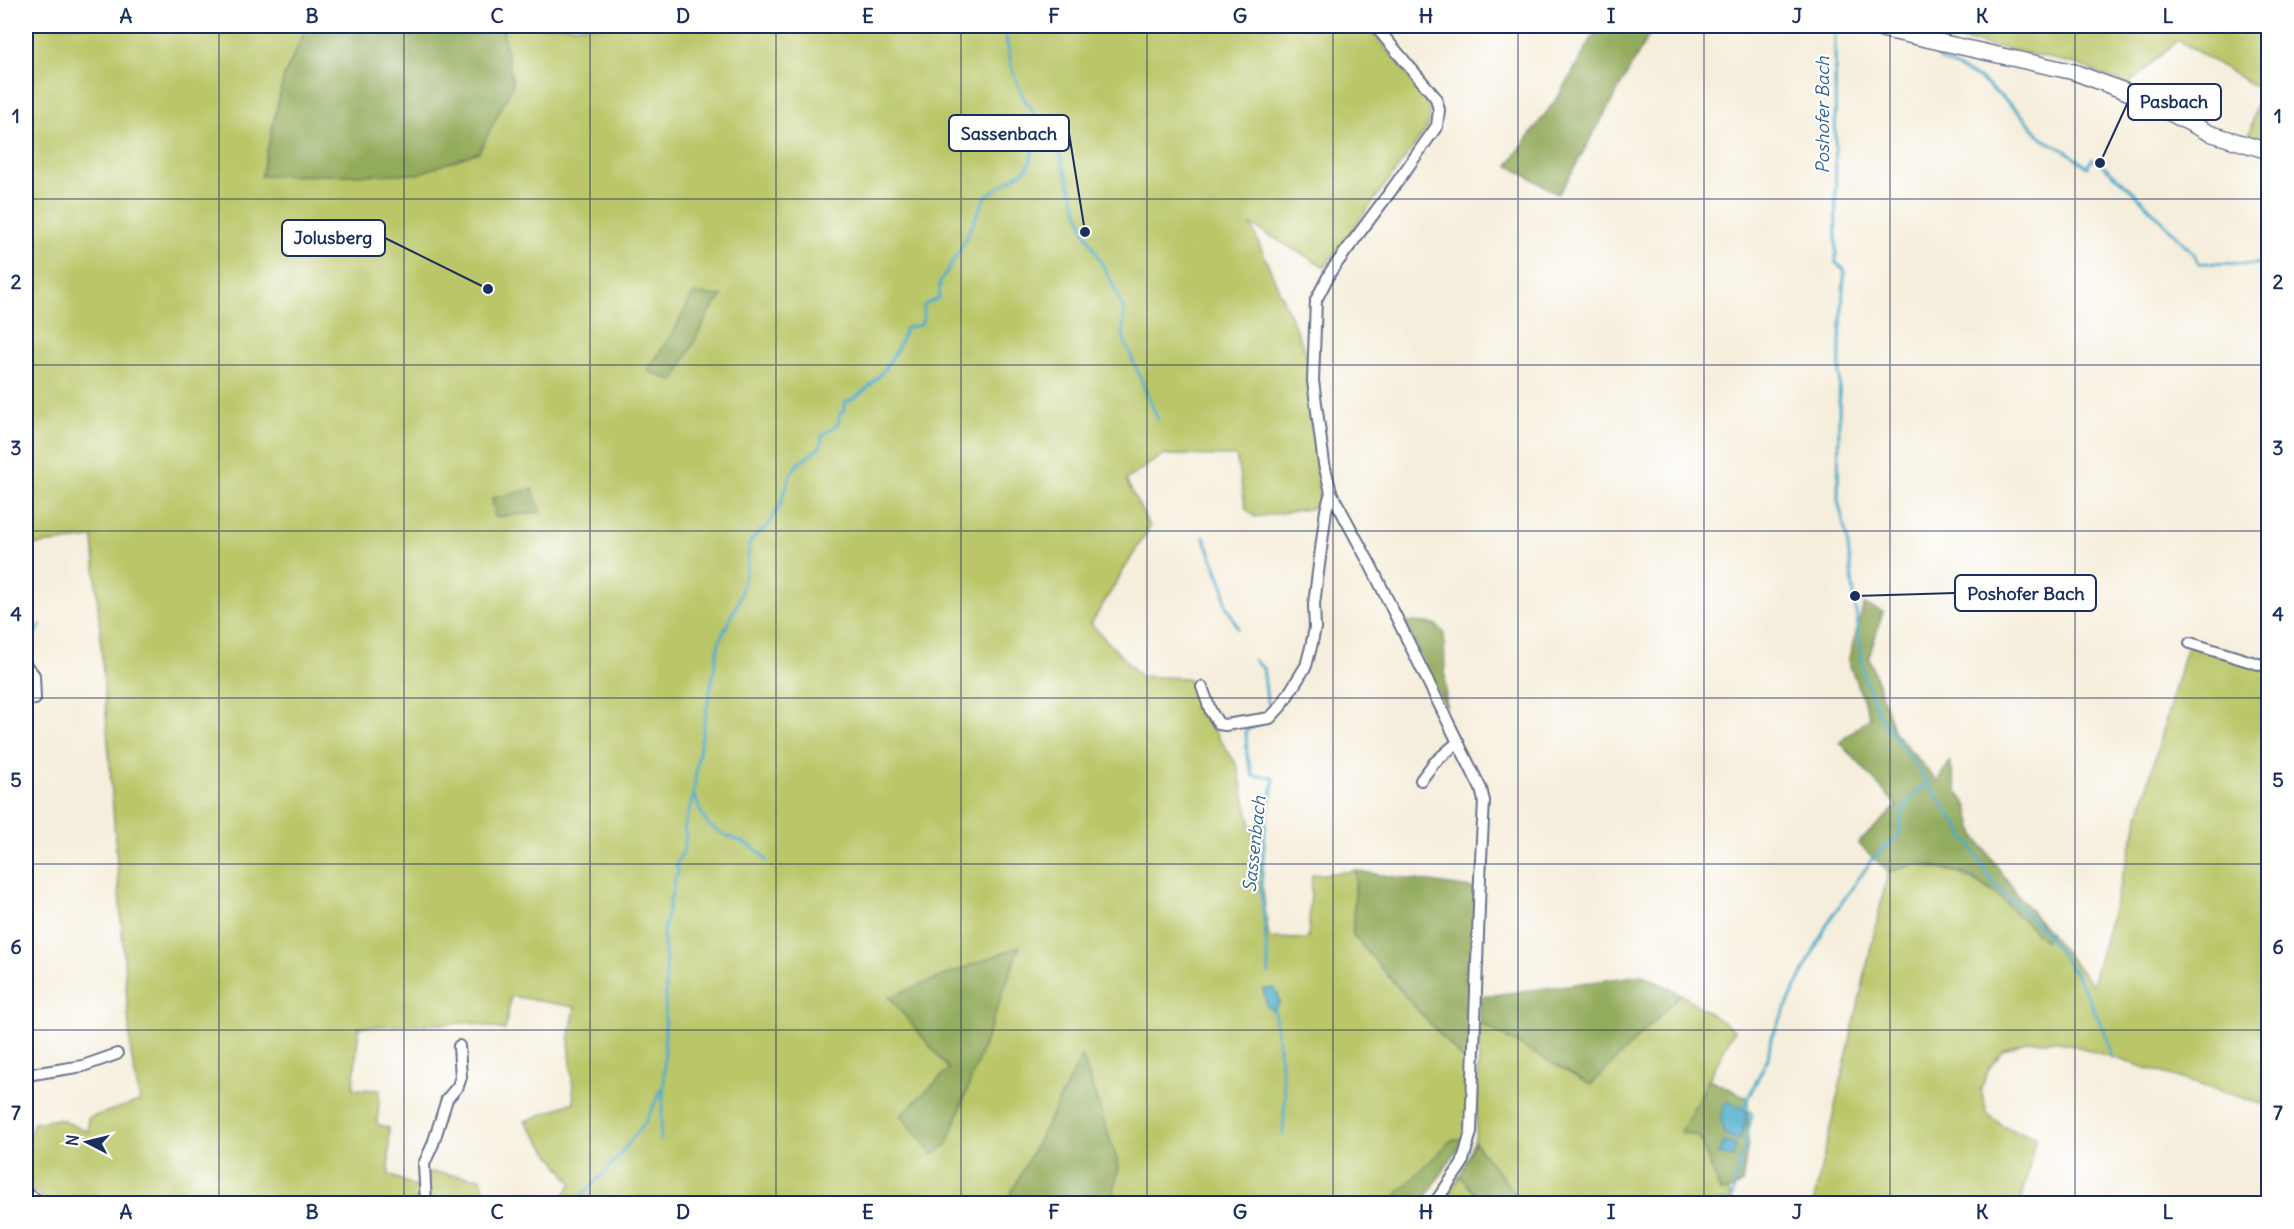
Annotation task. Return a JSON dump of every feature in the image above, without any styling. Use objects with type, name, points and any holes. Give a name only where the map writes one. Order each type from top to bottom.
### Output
[{"type":"main road","points":[[1868,26],[2073,72],[2135,95],[2209,133],[2268,151]]},
{"type":"street","points":[[1375,26],[1436,98],[1439,110],[1437,126],[1394,188],[1331,271],[1316,300],[1313,381],[1324,464],[1331,492],[1371,566],[1481,789],[1484,801],[1471,1132],[1462,1164],[1434,1203]]},
{"type":"street","points":[[1202,687],[1211,712],[1219,723],[1225,725],[1270,718],[1281,706],[1306,666],[1311,646],[1315,628],[1314,604],[1326,510],[1331,492]]},
{"type":"street","points":[[2190,643],[2268,668]]},
{"type":"street","points":[[26,666],[33,675],[35,699]]},
{"type":"street","points":[[1421,780],[1434,764],[1458,742]]},
{"type":"street","points":[[426,1203],[424,1164],[447,1100],[458,1086],[461,1077],[459,1046]]},
{"type":"street","points":[[26,1075],[83,1065],[117,1054]]},
{"type":"street","points":[[26,1192],[43,1203]]},
{"type":"green space","points":[[26,26],[1368,26],[1427,98],[1430,115],[1428,127],[1325,267],[1251,225],[1309,360],[1320,505],[1314,508],[1255,517],[1246,509],[1236,456],[1163,455],[1126,480],[1150,527],[1091,624],[1140,676],[1188,678],[1201,711],[1237,765],[1260,866],[1269,938],[1308,939],[1312,875],[1356,871],[1353,935],[1471,1068],[1467,1130],[1464,1139],[1399,1192],[1391,1203],[558,1203],[572,1183],[525,1121],[574,1102],[569,1041],[575,1007],[511,996],[505,1030],[471,1023],[359,1027],[353,1089],[380,1090],[377,1124],[389,1128],[389,1175],[419,1188],[422,1171],[480,1178],[488,1199],[498,1203],[53,1204],[26,1186],[26,1144],[34,1123],[59,1119],[89,1132],[88,1118],[140,1101],[131,1054],[93,538],[33,545],[26,541]]},
{"type":"green space","points":[[307,26],[502,26],[513,85],[479,152],[417,174],[261,176],[284,76]]},
{"type":"green space","points":[[1599,26],[1654,26],[1558,194],[1508,165],[1560,94]]},
{"type":"green space","points":[[1899,26],[2268,26],[2268,143],[2248,140],[2260,89],[2178,40],[2128,85],[2076,64]]},
{"type":"green space","points":[[693,294],[723,296],[710,311],[674,381],[647,371],[674,331]]},
{"type":"green space","points":[[532,489],[542,512],[495,517],[492,498]]},
{"type":"green space","points":[[1864,604],[1883,612],[1869,657],[1894,732],[1937,781],[1950,762],[1957,791],[1968,807],[1975,836],[2020,898],[2050,934],[2045,941],[1995,893],[1967,875],[1917,864],[1888,872],[1858,843],[1897,806],[1840,742],[1870,717],[1848,661]]},
{"type":"green space","points":[[1404,621],[1435,624],[1444,633],[1446,708]]},
{"type":"green space","points":[[2190,643],[2268,667],[2268,1106],[2060,1041],[2029,1041],[2004,1050],[1989,1068],[1981,1089],[1987,1113],[2004,1127],[2036,1137],[2021,1203],[1813,1204],[1888,872],[1917,864],[1959,873],[1995,893],[2045,940],[2050,934],[2092,985],[2185,651]]},
{"type":"green space","points":[[1356,871],[1477,889],[1471,1068],[1353,935]]},
{"type":"green space","points":[[1020,946],[947,1145],[932,1155],[901,1115],[949,1069],[889,997]]},
{"type":"green space","points":[[1642,975],[1681,994],[1591,1085],[1480,1023],[1480,997]]},
{"type":"green space","points":[[1681,994],[1734,1030],[1682,1132],[1699,1136],[1720,1191],[1728,1191],[1733,1203],[1514,1203],[1517,1196],[1474,1142],[1480,1023],[1591,1084]]},
{"type":"green space","points":[[1082,1056],[1119,1166],[1112,1203],[1006,1203]]},
{"type":"green space","points":[[1709,1079],[1748,1098],[1748,1142],[1742,1184],[1728,1191],[1720,1191],[1699,1136],[1681,1132]]},
{"type":"green space","points":[[1453,1139],[1464,1139],[1422,1203],[1391,1204],[1399,1192]]},
{"type":"green space","points":[[1474,1142],[1517,1196],[1514,1203],[1483,1203],[1460,1176]]},
{"type":"green space","points":[[1460,1176],[1483,1203],[1441,1204]]},
{"type":"water","points":[[1275,988],[1280,1001],[1274,1011],[1267,1007],[1263,989]]},
{"type":"water","points":[[1728,1101],[1747,1111],[1739,1140],[1724,1134],[1721,1113]]},
{"type":"water","points":[[1724,1142],[1736,1145],[1733,1157],[1718,1154]]},
{"type":"waterway","name":"Sassenbach","points":[[1004,26],[1012,70],[1046,142],[1058,149],[1085,232],[1124,310],[1123,337],[1158,420]]},
{"type":"waterway","points":[[1922,26],[1939,29]]},
{"type":"waterway","name":"Poshofer Bach","points":[[1732,1197],[1752,1114],[1744,1106],[1768,1058],[1771,1038],[1828,922],[1874,857],[1899,835],[1902,811],[1926,781],[1880,716],[1864,676],[1847,538],[1838,500],[1840,338],[1844,269],[1836,263],[1835,30]]},
{"type":"waterway","points":[[1935,53],[1941,60],[1979,78],[2020,113],[2043,139],[2066,151],[2087,167],[2092,159],[2100,163],[2134,192],[2194,254],[2198,263],[2268,264]]},
{"type":"waterway","points":[[660,1141],[664,1084],[666,962],[663,934],[678,872],[676,864],[683,852],[686,836],[684,828],[693,797],[719,642],[739,600],[747,567],[749,544],[767,527],[780,505],[796,466],[820,447],[822,436],[838,424],[840,413],[844,412],[845,403],[865,390],[883,372],[906,328],[920,325],[923,320],[924,305],[939,298],[940,282],[960,250],[986,196],[1028,168],[1040,128]]},
{"type":"waterway","name":"Sassenbach","points":[[1204,537],[1224,588],[1225,603],[1238,628]]},
{"type":"waterway","points":[[26,646],[41,625]]},
{"type":"waterway","name":"Sassenbach","points":[[1254,660],[1263,668],[1267,700],[1271,707]]},
{"type":"waterway","name":"Sassenbach","points":[[1260,724],[1246,730],[1247,755],[1253,776],[1271,777],[1274,780],[1265,825],[1261,889],[1269,974]]},
{"type":"waterway","points":[[1926,781],[1960,828],[1993,883],[2045,932],[2079,979],[2107,1037],[2112,1059]]},
{"type":"waterway","points":[[694,794],[709,825],[755,849],[766,861]]},
{"type":"waterway","points":[[1274,1008],[1285,1097],[1283,1134]]},
{"type":"waterway","points":[[563,1204],[580,1197],[609,1168],[645,1123],[663,1087]]},
{"type":"waterway","name":"Poshofer Bach","points":[[1718,1204],[1725,1200]]},
{"type":"place","name":"Pasbach","points":[[2100,163]]},
{"type":"place","name":"Sassenbach","points":[[1085,232]]},
{"type":"place","name":"Jolusberg","points":[[488,289]]},
{"type":"place","name":"Poshofer Bach","points":[[1855,596]]}]
